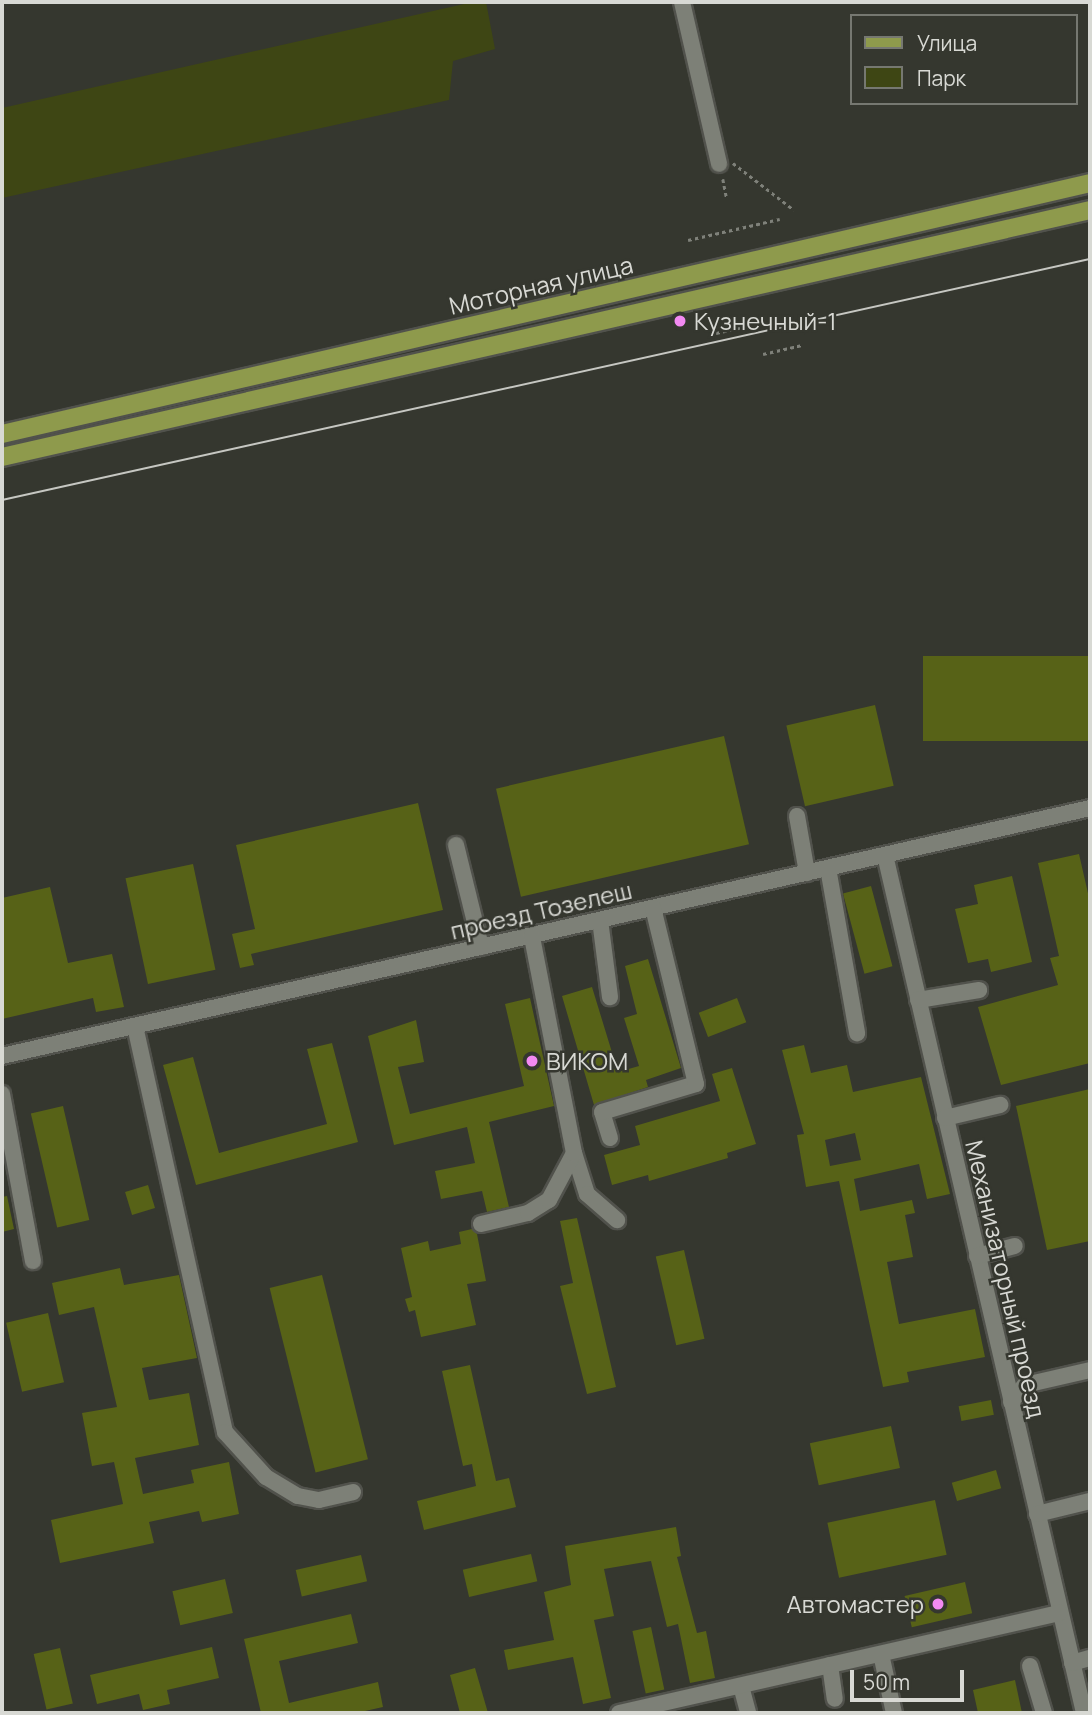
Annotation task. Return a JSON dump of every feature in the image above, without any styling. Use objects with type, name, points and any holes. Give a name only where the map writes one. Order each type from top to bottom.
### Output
[{"type":"main road","name":"Моторная улица","points":[[2,434],[1090,183]]},
{"type":"main road","name":"Моторная улица","points":[[2,457],[1090,210]]},
{"type":"main road","points":[[263,374],[269,397]]},
{"type":"street","points":[[682,2],[718,157]]},
{"type":"street","name":"проезд Тозелеш","points":[[2,1056],[1090,808]]},
{"type":"street","points":[[797,816],[807,873]]},
{"type":"street","points":[[456,845],[481,947]]},
{"type":"street","name":"Механизаторный проезд","points":[[885,855],[1082,1713]]},
{"type":"street","points":[[828,868],[857,1032]]},
{"type":"street","points":[[610,1138],[602,1112],[696,1084],[653,908]]},
{"type":"street","points":[[600,920],[610,997]]},
{"type":"street","points":[[532,936],[574,1153],[587,1194],[617,1220]]},
{"type":"street","points":[[918,1000],[979,990]]},
{"type":"street","points":[[135,1026],[225,1432],[265,1477],[298,1496],[319,1500],[353,1492]]},
{"type":"street","points":[[2,1094],[33,1261]]},
{"type":"street","points":[[945,1118],[1000,1105]]},
{"type":"street","points":[[481,1224],[528,1213],[549,1200],[574,1153]]},
{"type":"street","points":[[977,1256],[1015,1246]]},
{"type":"street","points":[[1011,1402],[1025,1385],[1090,1370]]},
{"type":"street","points":[[1037,1514],[1090,1501]]},
{"type":"street","points":[[619,1713],[1060,1614]]},
{"type":"street","points":[[881,1654],[894,1713]]},
{"type":"street","points":[[1072,1663],[1090,1658]]},
{"type":"street","points":[[830,1665],[835,1699]]},
{"type":"street","points":[[1030,1666],[1044,1713]]},
{"type":"street","points":[[741,1686],[748,1713]]},
{"type":"path","points":[[718,157],[727,199]]},
{"type":"path","points":[[718,157],[794,210]]},
{"type":"path","points":[[688,240],[780,219]]},
{"type":"path","points":[[716,333],[756,324]]},
{"type":"path","points":[[763,354],[801,345]]},
{"type":"green space","points":[[473,2],[486,2],[495,49],[453,61],[449,100],[2,198],[2,108]]},
{"type":"building","points":[[923,656],[1090,656],[1090,741],[923,741]]},
{"type":"building","points":[[875,705],[894,786],[805,806],[786,725]]},
{"type":"building","points":[[724,736],[749,844],[521,897],[496,789]]},
{"type":"building","points":[[418,803],[443,910],[251,954],[254,965],[240,968],[232,934],[255,929],[236,845]]},
{"type":"building","points":[[1079,854],[1090,902],[1090,1063],[1001,1085],[978,1007],[1058,985],[1050,958],[1059,956],[1038,863]]},
{"type":"building","points":[[193,864],[215,970],[148,984],[126,878]]},
{"type":"building","points":[[1012,876],[1032,962],[991,972],[988,959],[968,963],[955,909],[978,904],[974,885]]},
{"type":"building","points":[[871,886],[892,966],[864,974],[843,894]]},
{"type":"building","points":[[50,887],[68,963],[112,954],[124,1007],[96,1012],[93,998],[2,1019],[2,898]]},
{"type":"building","points":[[648,959],[681,1068],[646,1080],[648,1087],[594,1105],[562,996],[592,987],[618,1072],[639,1066],[624,1018],[637,1014],[625,966]]},
{"type":"building","name":"ВИКОМ","points":[[530,998],[554,1106],[489,1122],[509,1207],[487,1212],[482,1191],[441,1199],[435,1171],[475,1163],[467,1127],[394,1145],[368,1036],[416,1020],[424,1062],[398,1067],[410,1114],[524,1086],[505,1004]]},
{"type":"building","points":[[737,998],[746,1022],[708,1037],[699,1013]]},
{"type":"building","points":[[332,1043],[358,1142],[196,1185],[163,1065],[193,1057],[219,1153],[327,1124],[307,1049]]},
{"type":"building","points":[[804,1045],[811,1073],[847,1065],[853,1092],[921,1077],[950,1194],[927,1199],[919,1164],[854,1179],[860,1211],[912,1200],[915,1213],[905,1215],[913,1257],[887,1262],[899,1324],[975,1309],[985,1357],[907,1372],[909,1382],[883,1387],[839,1181],[806,1187],[797,1135],[804,1134],[782,1050]],"holes":[[[855,1133],[861,1160],[830,1166],[825,1140]]]},
{"type":"building","points":[[732,1068],[756,1144],[727,1153],[728,1158],[649,1181],[648,1175],[612,1185],[604,1155],[640,1145],[635,1126],[720,1101],[712,1074]]},
{"type":"building","points":[[1090,1089],[1090,1241],[1047,1250],[1016,1106]]},
{"type":"building","points":[[63,1106],[89,1220],[57,1227],[31,1113]]},
{"type":"building","points":[[148,1185],[155,1208],[132,1215],[125,1192]]},
{"type":"building","points":[[7,1196],[14,1229],[2,1232],[2,1197]]},
{"type":"building","points":[[577,1218],[616,1387],[587,1394],[560,1286],[573,1283],[560,1221]]},
{"type":"building","points":[[472,1229],[477,1234],[486,1281],[467,1284],[476,1325],[421,1337],[415,1310],[409,1312],[405,1299],[412,1297],[401,1248],[428,1241],[430,1251],[461,1244],[459,1232]]},
{"type":"building","points":[[684,1250],[704,1339],[676,1345],[656,1257]]},
{"type":"building","points":[[120,1268],[124,1285],[179,1275],[197,1358],[142,1368],[149,1400],[189,1393],[199,1445],[135,1458],[143,1494],[194,1483],[191,1470],[229,1462],[239,1514],[202,1522],[199,1511],[149,1522],[154,1543],[60,1563],[51,1520],[123,1504],[114,1462],[92,1466],[82,1413],[117,1407],[94,1307],[59,1315],[52,1283]]},
{"type":"building","points":[[322,1275],[368,1459],[316,1472],[270,1288]]},
{"type":"building","points":[[48,1313],[64,1382],[22,1392],[6,1323]]},
{"type":"building","points":[[470,1365],[496,1481],[509,1478],[516,1507],[424,1530],[417,1501],[476,1486],[472,1464],[463,1466],[442,1371]]},
{"type":"building","points":[[991,1400],[994,1415],[961,1421],[959,1406]]},
{"type":"building","points":[[891,1426],[900,1468],[819,1485],[810,1443]]},
{"type":"building","points":[[996,1470],[1001,1488],[957,1501],[952,1483]]},
{"type":"building","points":[[935,1500],[947,1555],[839,1578],[827,1523]]},
{"type":"building","points":[[676,1527],[681,1556],[677,1557],[697,1633],[706,1631],[715,1678],[690,1683],[678,1624],[667,1627],[651,1561],[604,1569],[614,1616],[594,1620],[611,1698],[583,1704],[573,1657],[508,1670],[504,1650],[554,1640],[544,1592],[571,1585],[565,1546]]},
{"type":"building","points":[[531,1554],[537,1581],[469,1597],[463,1570]]},
{"type":"building","points":[[361,1555],[367,1581],[302,1596],[296,1570]]},
{"type":"building","points":[[225,1579],[233,1613],[180,1625],[172,1591]]},
{"type":"building","name":"Автомастер","points":[[965,1582],[972,1613],[912,1627],[905,1596]]},
{"type":"building","points":[[351,1614],[358,1643],[279,1661],[289,1703],[378,1682],[383,1707],[356,1713],[261,1713],[244,1639]]},
{"type":"building","points":[[651,1627],[664,1690],[646,1694],[632,1631]]},
{"type":"building","points":[[212,1647],[219,1678],[167,1690],[170,1704],[143,1710],[139,1694],[97,1704],[90,1675]]},
{"type":"building","points":[[60,1648],[73,1704],[47,1710],[34,1654]]},
{"type":"building","points":[[475,1668],[488,1713],[460,1713],[450,1675]]},
{"type":"building","points":[[1015,1680],[1022,1713],[978,1713],[973,1690]]},
{"type":"tram line","points":[[2,500],[1090,259]]},
{"type":"place","name":"Кузнечный-1","points":[[680,321]]},
{"type":"place","name":"ВИКОМ","points":[[532,1061]]},
{"type":"place","name":"Автомастер","points":[[938,1604]]}]
